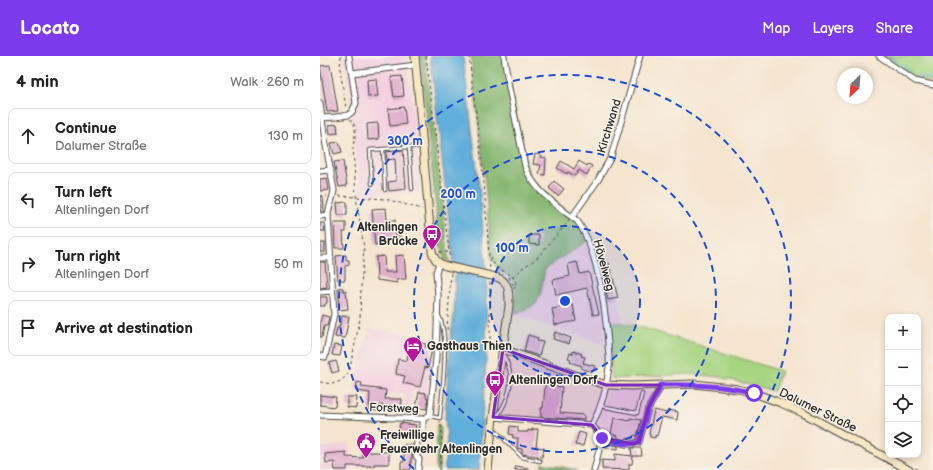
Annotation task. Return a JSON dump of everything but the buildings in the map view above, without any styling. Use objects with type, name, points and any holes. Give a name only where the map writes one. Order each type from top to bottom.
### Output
[{"type":"main road","points":[[415,56],[432,251],[436,260],[447,266],[506,282],[509,292],[495,417],[491,430],[488,470]]},
{"type":"main road","name":"Dalumer Straße","points":[[502,355],[606,385],[631,386],[695,384],[738,389],[768,398],[803,413],[908,470]]},
{"type":"street","points":[[322,118],[348,115],[352,112],[356,103],[349,56]]},
{"type":"street","name":"Hövelweg","points":[[504,56],[525,166],[529,177],[538,190],[578,222],[588,241],[600,286],[606,322],[609,366],[606,385]]},
{"type":"street","name":"Kirchwand","points":[[572,217],[598,180],[611,157],[640,56]]},
{"type":"street","points":[[879,56],[915,81],[933,85]]},
{"type":"street","points":[[352,74],[416,65]]},
{"type":"street","points":[[320,103],[322,135],[331,170],[334,190],[328,215],[334,314],[325,357],[320,356]]},
{"type":"street","points":[[320,171],[331,170]]},
{"type":"street","points":[[320,216],[328,215]]},
{"type":"street","points":[[320,258],[331,258]]},
{"type":"street","name":"Forstweg","points":[[321,416],[423,420],[430,415],[436,358],[438,314],[436,272],[447,266]]},
{"type":"street","points":[[320,292],[332,291]]},
{"type":"street","points":[[592,425],[606,385]]},
{"type":"street","points":[[495,417],[592,425],[602,438],[626,444],[633,444],[639,442],[648,409],[659,390],[660,385]]},
{"type":"street","points":[[418,470],[419,459],[416,456],[417,442],[423,428],[423,420]]},
{"type":"street","points":[[594,470],[602,438]]},
{"type":"lane","points":[[372,184],[370,150],[423,146]]},
{"type":"lane","points":[[409,147],[412,189]]},
{"type":"lane","points":[[383,149],[385,190]]},
{"type":"lane","points":[[430,415],[440,418],[445,345],[438,314]]},
{"type":"lane","points":[[495,417],[504,406],[508,395],[511,374],[508,364],[502,355]]},
{"type":"lane","points":[[600,405],[637,413],[642,394]]},
{"type":"lane","points":[[491,430],[496,431],[522,457],[540,461]]},
{"type":"path","points":[[320,382],[332,384],[341,381],[349,374],[360,319],[364,248],[356,196],[353,147],[355,126],[348,115],[340,68],[341,56]]},
{"type":"path","points":[[426,56],[449,252],[447,266],[449,316],[447,330]]},
{"type":"path","points":[[470,56],[484,182],[490,271]]},
{"type":"path","points":[[320,196],[356,196],[385,199],[428,210]]},
{"type":"path","points":[[513,277],[536,259],[572,217]]},
{"type":"path","points":[[437,252],[449,252]]},
{"type":"path","points":[[490,256],[493,264],[513,277],[516,286],[514,289]]},
{"type":"path","points":[[493,278],[490,338],[495,352],[502,355]]},
{"type":"path","points":[[440,418],[442,430],[440,470]]},
{"type":"highlighted area","points":[[503,349],[606,385],[660,385],[648,409],[639,442],[633,444],[602,438],[592,425],[493,417]]},
{"type":"shaded area","points":[[343,56],[407,56],[417,141],[420,192],[360,195],[349,84]]},
{"type":"shaded area","points":[[587,241],[592,258],[611,259],[617,288],[623,323],[609,323],[604,328],[606,345],[515,315],[536,304],[541,292],[545,269]]},
{"type":"shaded area","points":[[369,328],[431,339],[433,348],[427,392],[412,390],[410,414],[404,415],[405,395],[388,393],[387,396],[354,391]]},
{"type":"shaded area","points":[[612,390],[654,391],[647,405],[638,438],[634,442],[605,436],[598,428],[607,393]]},
{"type":"shaded area","points":[[349,444],[352,470],[320,470],[320,448]]},
{"type":"green space","points":[[420,56],[425,56],[449,261],[444,260],[442,247],[439,246],[437,240],[436,210]]},
{"type":"green space","points":[[471,56],[504,56],[529,177],[576,221],[587,241],[545,269],[541,292],[536,304],[515,315],[516,295],[513,283],[505,274],[498,271],[491,256],[485,183]]},
{"type":"green space","points":[[882,56],[933,56],[933,83],[926,82],[912,76]]},
{"type":"green space","points":[[609,323],[623,323],[644,328],[781,371],[774,391],[720,377],[687,374],[612,379]]},
{"type":"green space","points":[[437,424],[441,428],[439,470],[436,470]]},
{"type":"green space","points":[[542,463],[577,470],[542,470]]},
{"type":"water","points":[[430,56],[463,56],[480,194],[487,280],[486,361],[479,470],[444,470],[447,438],[445,419],[450,341],[454,314],[455,274]]},
{"type":"waterway","points":[[888,56],[911,72]]},
{"type":"waterway","points":[[917,75],[923,78],[933,79]]},
{"type":"place","name":"Altenlingen Brücke","points":[[432,251]]},
{"type":"place","name":"Gasthaus Thien","points":[[413,363]]},
{"type":"place","name":"Altenlingen Dorf","points":[[495,397]]},
{"type":"place","name":"Freiwillige Feuerwehr Altenlingen","points":[[366,459]]},
{"type":"route","points":[[602,438],[626,444],[639,442],[643,432],[648,409],[659,390],[660,385],[695,384],[738,389],[754,393]]}]
